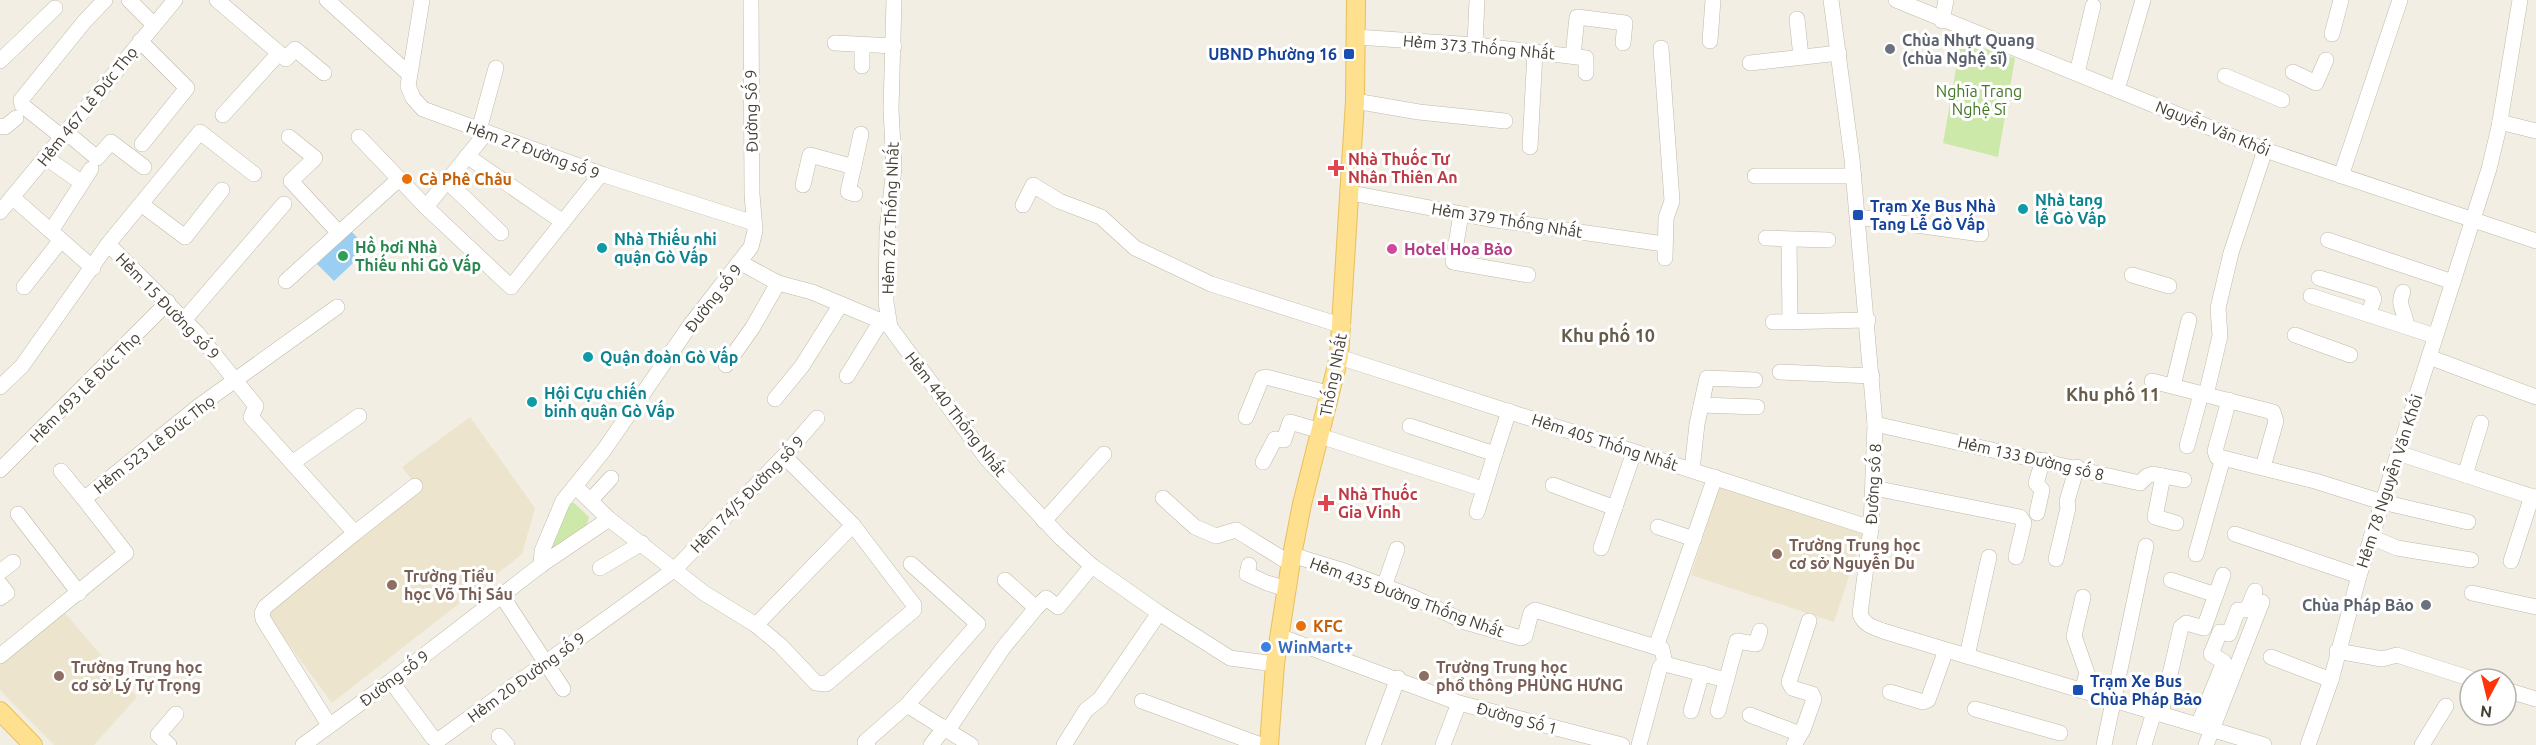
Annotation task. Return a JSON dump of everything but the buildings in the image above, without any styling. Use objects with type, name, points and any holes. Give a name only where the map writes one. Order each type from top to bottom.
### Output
[{"type":"main road","name":"Thống Nhất","points":[[1269,745],[1275,664],[1292,560],[1302,504],[1331,394],[1343,326],[1355,102],[1356,0]]},
{"type":"main road","points":[[0,711],[32,745]]},
{"type":"street","points":[[105,0],[84,22],[21,100],[22,105],[97,158],[111,142],[144,167]]},
{"type":"street","points":[[129,0],[154,25]]},
{"type":"street","name":"Hẻm 467 Lê Đức Thọ","points":[[0,212],[175,0]]},
{"type":"street","points":[[217,0],[286,59],[295,49],[324,73]]},
{"type":"street","points":[[327,0],[409,74]]},
{"type":"street","name":"Hẻm 27 Đường số 9","points":[[422,0],[409,74],[410,92],[417,105],[482,132],[601,174],[754,223]]},
{"type":"street","name":"Đường Số 9","points":[[750,0],[754,223]]},
{"type":"street","name":"Hẻm 276 Thống Nhất","points":[[885,324],[887,231],[894,168],[891,109],[894,0]]},
{"type":"street","points":[[1475,45],[1477,0]]},
{"type":"street","points":[[1710,40],[1713,0]]},
{"type":"street","name":"Đường số 8","points":[[1831,0],[1854,176],[1868,320],[1875,424],[1874,488],[1860,614],[1862,620],[1883,631],[2264,745]]},
{"type":"street","points":[[1942,21],[1946,0]]},
{"type":"street","points":[[2117,90],[2143,0]]},
{"type":"street","points":[[2332,34],[2341,0]]},
{"type":"street","points":[[2342,176],[2400,0]]},
{"type":"street","name":"Hẻm 78 Nguyễn Văn Khối","points":[[2308,745],[2331,680],[2337,651],[2371,537],[2489,169],[2500,122],[2520,0]]},
{"type":"street","name":"Nguyễn Văn Khối","points":[[1904,1],[1942,21],[2265,150],[2536,241]]},
{"type":"street","points":[[2077,73],[2093,6]]},
{"type":"street","points":[[0,62],[55,8]]},
{"type":"street","points":[[1573,56],[1577,17],[1625,23],[1623,43]]},
{"type":"street","points":[[1797,19],[1801,57]]},
{"type":"street","name":"Hẻm 373 Thống Nhất","points":[[1356,38],[1475,45],[1573,56],[1586,58],[1586,73]]},
{"type":"street","points":[[140,41],[188,88],[142,144]]},
{"type":"street","points":[[835,43],[894,46]]},
{"type":"street","points":[[862,46],[862,66]]},
{"type":"street","name":"Hẻm 379 Thống Nhất","points":[[1351,193],[1664,251],[1666,218],[1672,201],[1661,48]]},
{"type":"street","points":[[1530,147],[1535,52]]},
{"type":"street","points":[[223,115],[279,53]]},
{"type":"street","points":[[1750,63],[1839,53]]},
{"type":"street","points":[[2293,72],[2316,82],[2326,60]]},
{"type":"street","points":[[426,207],[467,156],[482,132],[496,68]]},
{"type":"street","points":[[2225,76],[2282,100]]},
{"type":"street","points":[[1355,102],[1419,112],[1505,121]]},
{"type":"street","points":[[0,126],[5,127],[16,118]]},
{"type":"street","points":[[2500,122],[2536,131]]},
{"type":"street","points":[[0,387],[22,366],[108,244],[200,132],[254,174]]},
{"type":"street","points":[[855,194],[848,192],[861,134]]},
{"type":"street","points":[[289,137],[315,158],[291,181],[339,234]]},
{"type":"street","points":[[358,137],[426,207],[511,287],[601,174]]},
{"type":"street","points":[[2187,446],[2220,336],[2218,308],[2231,253],[2265,150]]},
{"type":"street","points":[[802,185],[810,155],[854,166]]},
{"type":"street","points":[[467,156],[563,222]]},
{"type":"street","points":[[45,157],[82,183]]},
{"type":"street","points":[[24,287],[56,235],[91,169]]},
{"type":"street","points":[[1755,176],[1854,176]]},
{"type":"street","points":[[286,281],[399,179]]},
{"type":"street","points":[[447,181],[501,233]]},
{"type":"street","points":[[1023,205],[1033,185],[1059,201],[1101,217],[1135,248],[1211,284],[1343,326]]},
{"type":"street","points":[[141,204],[185,237],[222,190]]},
{"type":"street","points":[[12,197],[93,268]]},
{"type":"street","points":[[185,319],[284,204]]},
{"type":"street","points":[[1461,214],[1453,262],[1528,275]]},
{"type":"street","points":[[1858,218],[1981,234]]},
{"type":"street","name":"Đường số 9","points":[[541,565],[542,552],[563,501],[604,450],[691,324],[741,263],[751,247],[755,231],[754,223]]},
{"type":"street","points":[[1766,238],[1828,240]]},
{"type":"street","points":[[1789,240],[1790,320]]},
{"type":"street","points":[[2328,240],[2453,282]]},
{"type":"street","name":"Hẻm 15 Đường số 9","points":[[108,244],[185,319],[256,406],[251,417],[355,533]]},
{"type":"street","points":[[741,263],[778,283],[812,292],[885,324],[847,376]]},
{"type":"street","points":[[2132,274],[2169,286]]},
{"type":"street","points":[[2319,278],[2372,294],[2374,299],[2368,314]]},
{"type":"street","points":[[726,364],[753,327],[778,283]]},
{"type":"street","points":[[2403,292],[2399,299],[2400,308],[2406,318],[2406,326]]},
{"type":"street","points":[[2311,296],[2435,336]]},
{"type":"street","name":"Hẻm 493 Lê Đức Thọ","points":[[0,470],[168,302]]},
{"type":"street","points":[[775,399],[807,358],[841,304]]},
{"type":"street","name":"Hẻm 523 Lê Đức Thọ","points":[[0,656],[126,553],[84,499],[199,406],[337,306]]},
{"type":"street","points":[[1773,322],[1868,320]]},
{"type":"street","points":[[2173,386],[2189,320]]},
{"type":"street","name":"Hẻm 440 Thống Nhất","points":[[885,324],[987,459],[1044,521],[1092,566],[1159,613],[1230,658],[1275,664]]},
{"type":"street","points":[[2295,335],[2350,355]]},
{"type":"street","name":"Hẻm 405 Thống Nhất","points":[[1339,357],[1871,528]]},
{"type":"street","points":[[2428,357],[2536,397]]},
{"type":"street","points":[[1780,372],[1872,376]]},
{"type":"street","points":[[1246,417],[1262,378],[1266,376],[1331,394]]},
{"type":"street","points":[[1692,470],[1707,378],[1755,380]]},
{"type":"street","points":[[2152,381],[2273,412],[2276,421],[2263,467]]},
{"type":"street","points":[[2229,400],[2215,451],[2217,457],[2263,467],[2382,502],[2468,522]]},
{"type":"street","points":[[1701,405],[1757,408]]},
{"type":"street","points":[[1477,512],[1509,411]]},
{"type":"street","points":[[292,463],[359,416]]},
{"type":"street","name":"Hẻm 74/5 Đường số 9","points":[[675,569],[784,456],[817,418]]},
{"type":"street","points":[[1263,462],[1275,439],[1284,440],[1290,422],[1474,486]]},
{"type":"street","points":[[2464,475],[2481,423]]},
{"type":"street","name":"Hẻm 133 Đường số 8","points":[[1875,424],[2077,467],[2140,483],[2147,476],[2184,480]]},
{"type":"street","points":[[1410,426],[1495,454]]},
{"type":"street","points":[[1601,548],[1634,452]]},
{"type":"street","points":[[1044,521],[1104,453]]},
{"type":"street","points":[[2398,453],[2534,497],[2511,561]]},
{"type":"street","points":[[575,486],[609,519],[704,593],[756,625],[780,645],[816,683],[821,685],[826,684],[914,610],[914,605],[854,525],[784,456]]},
{"type":"street","points":[[2196,554],[2223,458]]},
{"type":"street","points":[[2037,513],[2042,490],[2036,483],[2043,460]]},
{"type":"street","points":[[2056,559],[2068,508],[2067,501],[2077,467]]},
{"type":"street","points":[[61,471],[84,499]]},
{"type":"street","points":[[2163,476],[2155,517],[2176,523]]},
{"type":"street","points":[[1665,664],[1664,653],[1656,647],[1714,477]]},
{"type":"street","points":[[590,501],[611,478]]},
{"type":"street","points":[[1553,485],[1615,508]]},
{"type":"street","points":[[329,725],[263,620],[262,613],[265,607],[415,486]]},
{"type":"street","points":[[1874,488],[2020,518],[2024,523],[2016,557]]},
{"type":"street","name":"Hẻm 435 Đường Thống Nhất","points":[[1163,498],[1195,527],[1216,536],[1236,530],[1292,560],[1384,587],[1465,622],[1521,638],[1525,636],[1535,610],[1656,647]]},
{"type":"street","points":[[18,514],[79,593]]},
{"type":"street","name":"Đường số 9","points":[[303,745],[391,681],[541,565],[609,519]]},
{"type":"street","points":[[756,625],[854,525]]},
{"type":"street","points":[[1658,527],[1694,539]]},
{"type":"street","points":[[2235,534],[2359,576]]},
{"type":"street","points":[[2371,537],[2397,548],[2470,560]]},
{"type":"street","points":[[600,568],[642,543]]},
{"type":"street","points":[[2104,745],[2146,546]]},
{"type":"street","points":[[1384,587],[1397,549]]},
{"type":"street","points":[[1967,656],[1989,557]]},
{"type":"street","points":[[0,572],[13,562]]},
{"type":"street","points":[[868,745],[866,742],[907,705],[978,624],[911,564]]},
{"type":"street","points":[[1249,565],[1247,574],[1287,589]]},
{"type":"street","points":[[931,745],[946,729],[1003,648],[1036,608],[1046,598],[1058,607],[1092,566]]},
{"type":"street","name":"Hẻm 20 Đường số 9","points":[[391,681],[437,740],[675,569]]},
{"type":"street","points":[[2144,745],[2158,713],[2181,627],[2186,623],[2204,628],[2223,575]]},
{"type":"street","points":[[1005,580],[1036,608]]},
{"type":"street","points":[[2171,580],[2216,596]]},
{"type":"street","points":[[0,584],[7,593],[0,598]]},
{"type":"street","points":[[2472,593],[2536,607]]},
{"type":"street","points":[[502,596],[563,689]]},
{"type":"street","points":[[2205,727],[2258,596],[2247,610],[2238,610],[2229,634],[2220,632],[2211,655],[2224,662],[2205,727],[2206,745]]},
{"type":"street","points":[[2082,692],[2087,672],[2074,636],[2083,597]]},
{"type":"street","points":[[1064,745],[1086,710],[1100,699],[1159,613]]},
{"type":"street","points":[[1750,716],[1797,740],[1815,696],[1792,687],[1789,682],[1809,621]]},
{"type":"street","points":[[1718,711],[1737,641],[1755,644],[1760,631]]},
{"type":"street","name":"Đường Số 1","points":[[1279,636],[1398,678],[1459,703],[1622,745]]},
{"type":"street","points":[[1890,692],[1923,702],[1928,700],[1946,650]]},
{"type":"street","points":[[2337,651],[2382,659],[2397,655],[2458,675]]},
{"type":"street","points":[[2271,657],[2331,680]]},
{"type":"street","points":[[1639,745],[1660,667],[1665,664],[1726,680]]},
{"type":"street","points":[[1691,711],[1702,673]]},
{"type":"street","points":[[1373,745],[1398,678]]},
{"type":"street","points":[[2518,694],[2536,699]]},
{"type":"street","points":[[1142,701],[1261,745]]},
{"type":"street","points":[[1443,745],[1459,703]]},
{"type":"street","points":[[907,705],[971,745]]},
{"type":"street","points":[[2422,745],[2446,706]]},
{"type":"street","points":[[1975,708],[2060,733]]},
{"type":"street","points":[[169,745],[159,735],[176,714]]},
{"type":"shaded area","name":"Trường Tiểu học Võ Thị Sáu","points":[[470,417],[535,508],[522,554],[332,703],[268,616],[270,609],[418,488],[402,467]]},
{"type":"shaded area","name":"Trường Trung học cơ sở Nguyễn Du","points":[[1719,487],[1863,533],[1834,622],[1691,575]]},
{"type":"shaded area","name":"Trường Trung học cơ sở Lý Tự Trọng","points":[[63,611],[137,697],[94,745],[54,745],[0,690],[0,661]]},
{"type":"green space","name":"Nghĩa Trang Nghệ Sĩ","points":[[1961,41],[2015,58],[1998,157],[1943,143]]},
{"type":"green space","points":[[568,503],[574,503],[589,517],[586,527],[557,548],[552,549],[550,546]]},
{"type":"water","name":"Hồ bơi Nhà Thiếu nhi Gò Vấp","points":[[351,231],[368,249],[334,281],[317,264]]},
{"type":"place","name":"Chùa Nhựt Quang (chùa Nghệ sĩ)","points":[[1890,49]]},
{"type":"place","name":"UBND Phường 16","points":[[1349,54]]},
{"type":"place","name":"Nhà Thuốc Tư Nhân Thiên An","points":[[1336,168]]},
{"type":"place","name":"Cà Phê Châu","points":[[407,179]]},
{"type":"place","name":"Nhà tang lễ Gò Vấp","points":[[2023,209]]},
{"type":"place","name":"Trạm Xe Bus Nhà Tang Lễ Gò Vấp","points":[[1858,215]]},
{"type":"place","name":"Nhà Thiếu nhi quận Gò Vấp","points":[[602,248]]},
{"type":"place","name":"Hotel Hoa Bảo","points":[[1392,249]]},
{"type":"place","name":"Hồ bơi Nhà Thiếu nhi Gò Vấp","points":[[343,256]]},
{"type":"place","name":"Quận đoàn Gò Vấp","points":[[588,357]]},
{"type":"place","name":"Hội Cựu chiến binh quận Gò Vấp","points":[[532,402]]},
{"type":"place","name":"Nhà Thuốc Gia Vinh","points":[[1326,503]]},
{"type":"place","name":"Trường Trung học cơ sở Nguyễn Du","points":[[1777,554]]},
{"type":"place","name":"Trường Tiểu học Võ Thị Sáu","points":[[392,585]]},
{"type":"place","name":"Chùa Pháp Bảo","points":[[2426,605]]},
{"type":"place","name":"KFC","points":[[1301,626]]},
{"type":"place","name":"WinMart+","points":[[1266,647]]},
{"type":"place","name":"Trường Trung học cơ sở Lý Tự Trọng","points":[[59,676]]},
{"type":"place","name":"Trường Trung học phổ thông PHÙNG HƯNG","points":[[1424,676]]},
{"type":"place","name":"Trạm Xe Bus Chùa Pháp Bảo","points":[[2078,690]]},
{"type":"district","name":"Khu phố 10","points":[[1608,336]]},
{"type":"district","name":"Khu phố 11","points":[[2113,395]]}]
